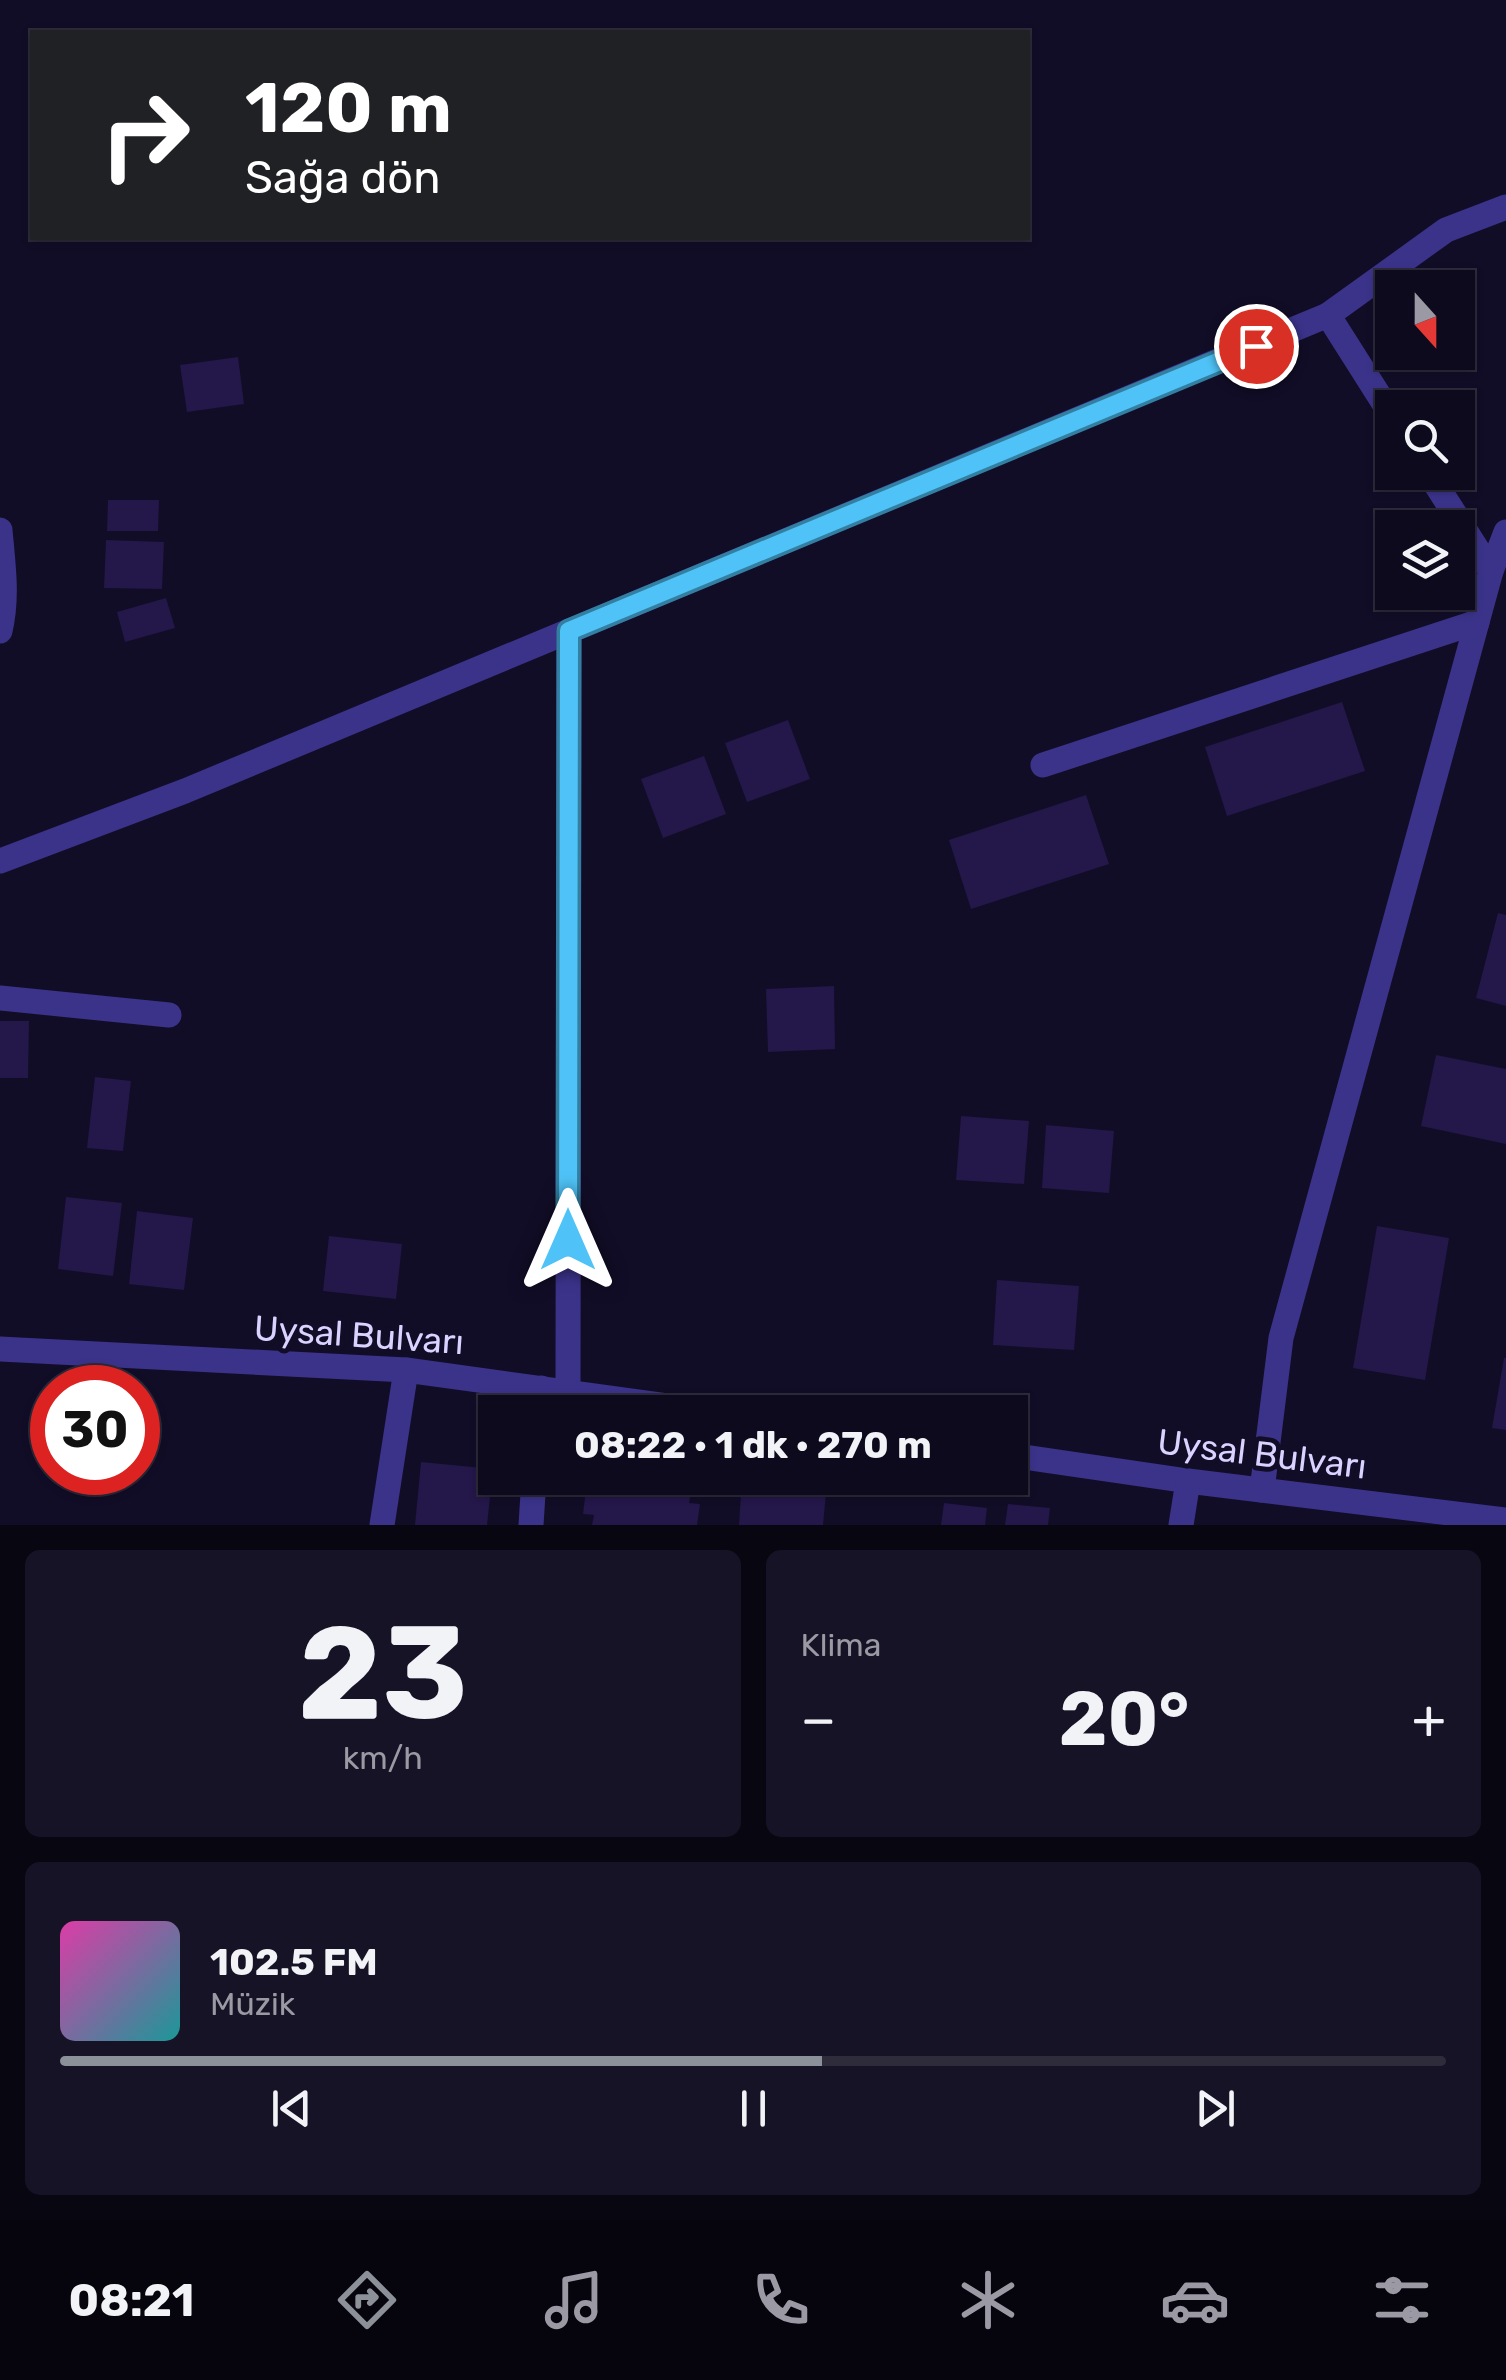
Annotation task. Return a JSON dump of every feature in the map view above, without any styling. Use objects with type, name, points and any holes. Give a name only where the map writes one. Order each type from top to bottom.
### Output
[{"type":"street","points":[[0,862],[185,791],[1328,316],[1446,230],[1506,207]]},
{"type":"street","points":[[1328,316],[1375,390]]},
{"type":"street","points":[[1439,490],[1491,571]]},
{"type":"street","points":[[0,530],[6,590],[0,630]]},
{"type":"street","points":[[1262,1490],[1281,1338],[1491,571],[1506,532]]},
{"type":"street","points":[[1043,764],[1477,622]]},
{"type":"street","points":[[568,1392],[569,631]]},
{"type":"street","points":[[0,998],[169,1015]]},
{"type":"street","name":"Uysal Bulvarı","points":[[0,1349],[406,1370],[518,1395]]},
{"type":"street","points":[[382,1525],[406,1370]]},
{"type":"street","name":"Uysal Bulvarı","points":[[558,1395],[589,1395]]},
{"type":"street","name":"Uysal Bulvarı","points":[[1028,1459],[1506,1520]]},
{"type":"street","points":[[1181,1525],[1188,1481]]},
{"type":"street","points":[[530,1525],[533,1495]]},
{"type":"building","points":[[238,357],[244,404],[187,412],[180,365]]},
{"type":"building","points":[[108,500],[159,500],[158,531],[107,531]]},
{"type":"building","points":[[106,540],[164,542],[162,589],[104,588]]},
{"type":"building","points":[[166,598],[175,628],[125,642],[117,612]]},
{"type":"building","points":[[1342,702],[1365,771],[1227,816],[1205,747]]},
{"type":"building","points":[[788,720],[810,779],[747,802],[725,743]]},
{"type":"building","points":[[704,756],[726,814],[663,838],[641,779]]},
{"type":"building","points":[[1086,795],[1109,864],[971,909],[949,840]]},
{"type":"building","points":[[1498,913],[1506,915],[1506,1006],[1476,998]]},
{"type":"building","points":[[834,986],[835,1049],[768,1052],[766,989]]},
{"type":"building","points":[[0,1021],[29,1021],[28,1078],[0,1078]]},
{"type":"building","points":[[1436,1055],[1506,1069],[1506,1144],[1421,1126]]},
{"type":"building","points":[[95,1077],[131,1081],[123,1151],[87,1148]]},
{"type":"building","points":[[961,1116],[1029,1121],[1024,1184],[956,1180]]},
{"type":"building","points":[[1046,1125],[1114,1131],[1109,1193],[1042,1188]]},
{"type":"building","points":[[66,1197],[122,1203],[113,1276],[58,1269]]},
{"type":"building","points":[[137,1211],[193,1218],[184,1290],[129,1284]]},
{"type":"building","points":[[1377,1226],[1449,1238],[1425,1380],[1353,1368]]},
{"type":"building","points":[[329,1236],[402,1244],[396,1299],[323,1291]]},
{"type":"building","points":[[997,1280],[1079,1286],[1074,1350],[993,1345]]},
{"type":"building","points":[[1506,1358],[1506,1430],[1492,1428]]},
{"type":"building","points":[[421,1462],[478,1468],[478,1495],[490,1495],[487,1525],[415,1525]]},
{"type":"building","points":[[585,1495],[690,1495],[689,1503],[700,1504],[697,1525],[592,1525],[594,1515],[583,1514]]},
{"type":"building","points":[[741,1495],[826,1495],[823,1525],[739,1525]]},
{"type":"building","points":[[944,1503],[987,1508],[985,1525],[941,1525]]},
{"type":"building","points":[[1008,1504],[1050,1508],[1048,1525],[1005,1525]]},
{"type":"route","points":[[568,1240],[569,631],[1256,346]]}]
